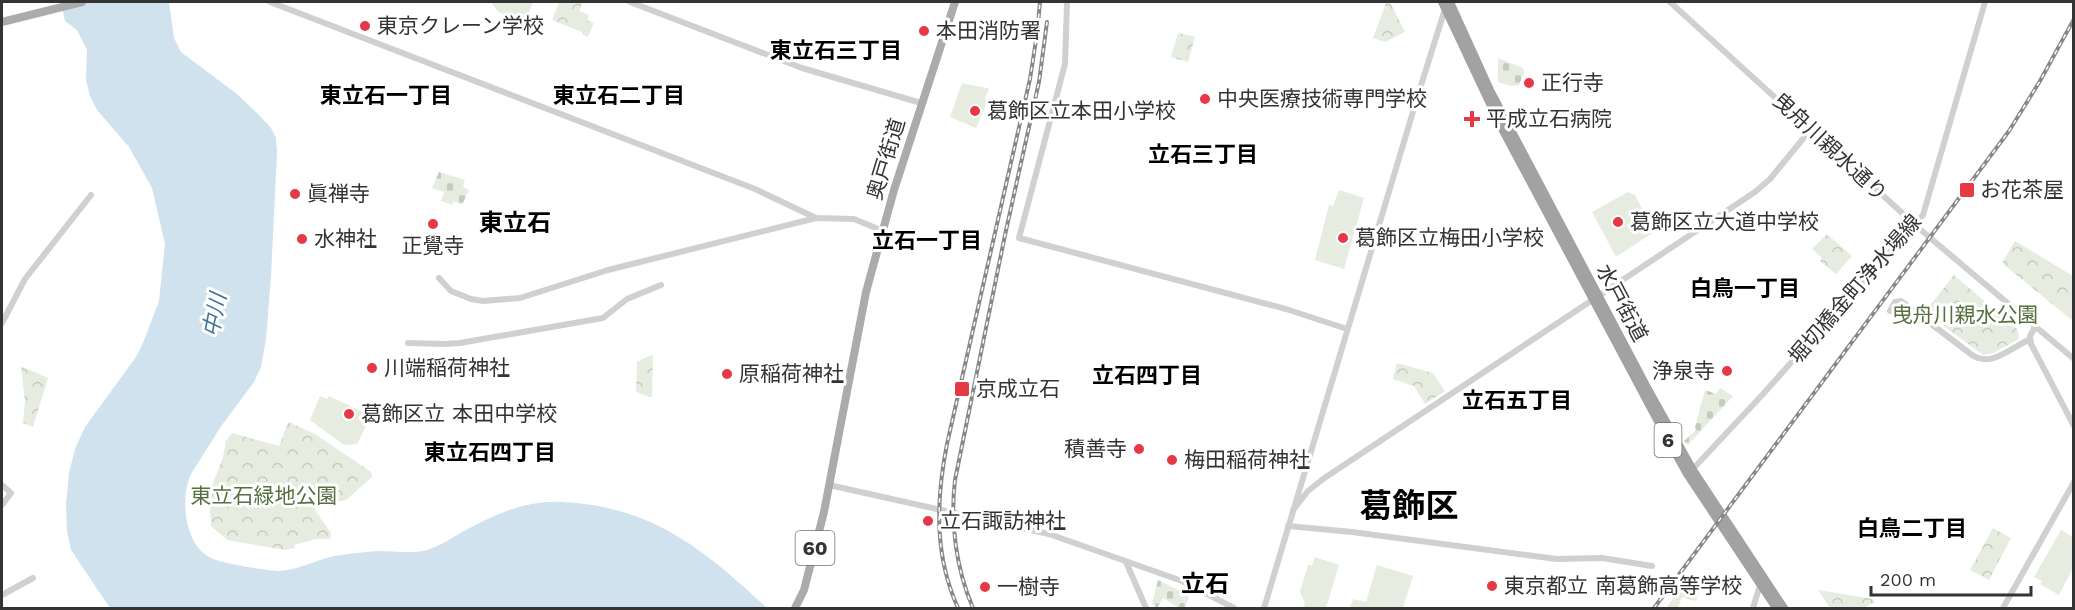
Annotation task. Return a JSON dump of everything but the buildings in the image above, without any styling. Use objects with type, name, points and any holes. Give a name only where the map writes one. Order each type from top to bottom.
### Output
[{"type":"highway","name":"水戸街道","points":[[1450,9],[1483,92],[1690,472],[1776,609]]},
{"type":"highway","name":"水戸街道","points":[[1690,472],[1784,609]]},
{"type":"main road","points":[[2,22],[82,2]]},
{"type":"main road","name":"奥戸街道","points":[[795,609],[804,590],[829,485],[865,299],[921,103],[955,2]]},
{"type":"street","points":[[270,2],[755,189],[816,218]]},
{"type":"street","points":[[630,2],[801,68],[921,103]]},
{"type":"street","points":[[1067,2],[1065,64],[1019,238],[1275,306],[1347,329]]},
{"type":"street","name":"曳舟川親水通り","points":[[1670,2],[1915,225],[2073,359]]},
{"type":"street","name":"堀切橋金町浄水場線","points":[[1690,472],[1923,215],[1985,2]]},
{"type":"street","points":[[1263,609],[1347,329],[1450,9]]},
{"type":"street","points":[[1293,510],[1308,491],[1323,479],[1761,187],[1811,129]]},
{"type":"street","points":[[2,323],[25,279],[91,195]]},
{"type":"street","points":[[439,279],[451,291],[471,299],[483,301],[519,298],[600,272],[816,218],[854,219],[883,231]]},
{"type":"street","points":[[408,343],[460,343],[603,318],[625,300],[661,285]]},
{"type":"street","points":[[1890,311],[1895,302],[1901,301],[1982,360],[1992,359],[2030,340]]},
{"type":"street","points":[[2035,327],[2030,340],[2073,426]]},
{"type":"street","points":[[2003,609],[2073,482]]},
{"type":"street","points":[[2,485],[11,493],[2,505]]},
{"type":"street","points":[[829,485],[1049,534],[1182,581],[1234,609]]},
{"type":"street","points":[[1288,526],[1364,533],[1557,559],[1602,558],[1652,566]]},
{"type":"street","points":[[1126,562],[1146,609]]},
{"type":"street","points":[[2,595],[33,578]]},
{"type":"street","points":[[1753,609],[1760,585]]},
{"type":"green space","points":[[491,2],[533,2],[526,20],[521,21],[498,12]]},
{"type":"green space","points":[[559,2],[583,2],[579,11],[589,15],[587,20],[594,23],[588,37],[582,32],[552,20]]},
{"type":"green space","points":[[1390,2],[1405,32],[1385,42],[1373,38],[1386,3]]},
{"type":"green space","points":[[1178,33],[1195,37],[1188,62],[1171,57]]},
{"type":"green space","points":[[1498,58],[1523,68],[1524,73],[1519,85],[1511,86],[1498,82]]},
{"type":"green space","points":[[962,83],[989,89],[985,98],[988,100],[976,128],[950,117]]},
{"type":"green space","points":[[439,172],[465,180],[463,187],[469,190],[462,205],[454,201],[452,205],[441,201],[444,192],[432,188]]},
{"type":"green space","points":[[1339,190],[1364,198],[1344,269],[1315,260],[1329,205],[1333,206]]},
{"type":"green space","points":[[1628,192],[1635,195],[1654,232],[1616,257],[1592,212]]},
{"type":"green space","points":[[1827,234],[1852,256],[1836,274],[1820,261],[1822,258],[1812,249]]},
{"type":"green space","points":[[2015,241],[2073,276],[2073,321],[2002,263]]},
{"type":"green space","name":"曳舟川親水公園","points":[[1954,275],[2018,330],[2019,339],[1993,353],[1983,355],[1925,312]]},
{"type":"green space","points":[[653,356],[652,395],[650,397],[636,392],[637,362]]},
{"type":"green space","points":[[1397,363],[1433,373],[1445,391],[1425,404],[1414,386],[1393,379]]},
{"type":"green space","points":[[21,366],[48,378],[33,427],[23,423],[25,401]]},
{"type":"green space","points":[[1720,388],[1733,396],[1688,445],[1684,441],[1696,430],[1705,390],[1716,394]]},
{"type":"green space","points":[[320,396],[327,399],[329,396],[371,416],[357,444],[344,445],[310,420]]},
{"type":"green space","name":"東立石緑地公園","points":[[288,422],[315,434],[371,472],[372,477],[346,500],[317,506],[315,510],[331,533],[330,539],[316,539],[285,550],[227,540],[211,526],[209,494],[223,457],[226,441],[232,433],[279,446]]},
{"type":"green space","points":[[1993,528],[2011,538],[1989,580],[1970,570]]},
{"type":"green space","points":[[2061,530],[2073,537],[2073,568],[2059,595],[2040,584],[2042,581],[2034,577]]},
{"type":"green space","points":[[1315,557],[1339,565],[1326,608],[1303,608],[1305,603],[1300,592],[1308,565],[1312,565]]},
{"type":"green space","points":[[1377,565],[1413,576],[1403,608],[1350,608],[1353,599],[1366,602]]},
{"type":"green space","points":[[1689,577],[1703,578],[1696,601],[1682,597],[1678,608],[1666,608]]},
{"type":"green space","points":[[1158,580],[1178,590],[1191,593],[1184,608],[1179,608],[1163,598],[1157,608],[1152,603]]},
{"type":"green space","points":[[1818,590],[1873,599],[1875,602],[1864,608],[1830,608]]},
{"type":"water","name":"中川","points":[[61,2],[169,2],[174,38],[181,52],[237,94],[271,128],[276,138],[271,276],[266,339],[261,367],[254,382],[222,425],[191,474],[186,495],[186,519],[189,531],[194,541],[209,557],[233,564],[280,571],[346,554],[421,551],[441,544],[511,509],[536,503],[563,502],[624,512],[651,522],[675,535],[721,567],[767,608],[110,608],[71,550],[67,531],[66,504],[69,473],[75,449],[85,427],[136,357],[143,343],[159,301],[165,244],[152,188],[129,147],[97,110],[90,96],[86,80],[87,50],[77,30],[65,21]]},
{"type":"railway","points":[[958,608],[950,588],[941,548],[939,507],[943,465],[1030,79],[1040,2]]},
{"type":"railway","points":[[1654,608],[2009,131],[2074,19]]},
{"type":"railway","points":[[973,608],[962,577],[956,545],[953,512],[955,480],[1039,82],[1047,22]]},
{"type":"place","name":"東京クレーン学校","points":[[365,26]]},
{"type":"place","name":"本田消防署","points":[[924,31]]},
{"type":"place","name":"正行寺","points":[[1529,83]]},
{"type":"place","name":"中央医療技術専門学校","points":[[1205,99]]},
{"type":"place","name":"葛飾区立本田小学校","points":[[975,111]]},
{"type":"place","name":"平成立石病院","points":[[1472,119]]},
{"type":"place","name":"お花茶屋","points":[[1967,190]]},
{"type":"place","name":"眞禅寺","points":[[295,194]]},
{"type":"place","name":"葛飾区立大道中学校","points":[[1618,222]]},
{"type":"place","name":"正覺寺","points":[[433,224]]},
{"type":"place","name":"葛飾区立梅田小学校","points":[[1343,238]]},
{"type":"place","name":"水神社","points":[[302,239]]},
{"type":"place","name":"川端稲荷神社","points":[[372,368]]},
{"type":"place","name":"浄泉寺","points":[[1727,371]]},
{"type":"place","name":"原稲荷神社","points":[[727,374]]},
{"type":"place","name":"京成立石","points":[[962,389]]},
{"type":"place","name":"葛飾区立 本田中学校","points":[[349,414]]},
{"type":"place","name":"積善寺","points":[[1139,449]]},
{"type":"place","name":"梅田稲荷神社","points":[[1172,460]]},
{"type":"place","name":"立石諏訪神社","points":[[928,521]]},
{"type":"place","name":"東京都立 南葛飾高等学校","points":[[1492,586]]},
{"type":"place","name":"一樹寺","points":[[985,587]]},
{"type":"district","name":"東立石三丁目","points":[[836,50]]},
{"type":"district","name":"東立石一丁目","points":[[386,95]]},
{"type":"district","name":"東立石二丁目","points":[[619,95]]},
{"type":"district","name":"立石三丁目","points":[[1203,154]]},
{"type":"district","name":"東立石","points":[[515,223]]},
{"type":"district","name":"立石一丁目","points":[[927,240]]},
{"type":"district","name":"白鳥一丁目","points":[[1745,288]]},
{"type":"district","name":"立石四丁目","points":[[1147,375]]},
{"type":"district","name":"立石五丁目","points":[[1517,400]]},
{"type":"district","name":"東立石四丁目","points":[[490,452]]},
{"type":"district","name":"葛飾区","points":[[1409,505]]},
{"type":"district","name":"白鳥二丁目","points":[[1912,528]]},
{"type":"district","name":"立石","points":[[1205,584]]}]
